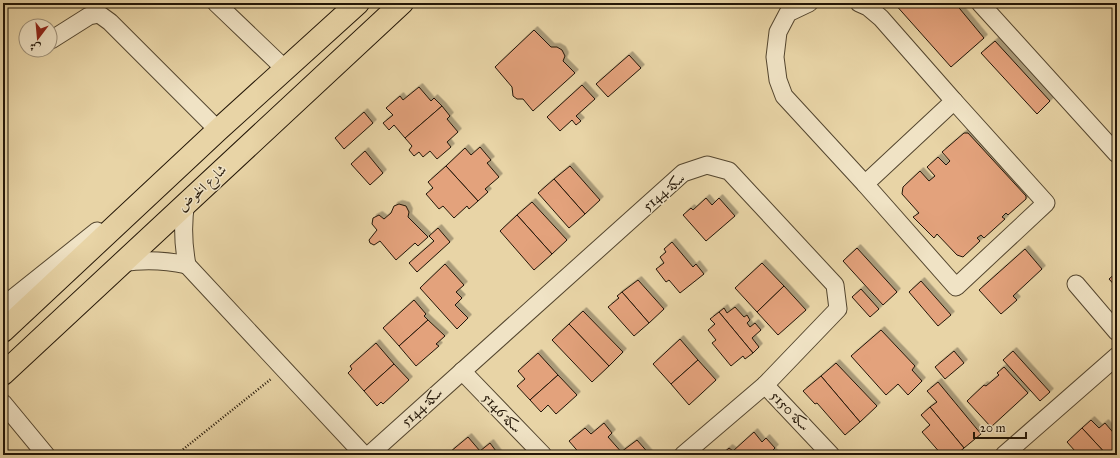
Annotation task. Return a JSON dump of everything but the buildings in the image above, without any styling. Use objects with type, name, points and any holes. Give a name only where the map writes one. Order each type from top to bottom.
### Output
[{"type":"main road","points":[[3,330],[180,165],[358,3]]},
{"type":"main road","name":"شارع الخوض","points":[[3,374],[186,202],[402,3]]},
{"type":"street","points":[[216,3],[285,69]]},
{"type":"street","points":[[809,3],[784,8],[774,57],[778,80],[784,96],[956,286],[1046,203],[881,18],[868,7],[859,3]]},
{"type":"street","points":[[980,3],[1117,154]]},
{"type":"street","points":[[58,36],[89,16],[99,14],[110,22],[218,130]]},
{"type":"street","points":[[865,184],[954,101]]},
{"type":"street","points":[[3,306],[180,165]]},
{"type":"street","name":"سكة 5144","points":[[369,455],[683,173],[707,165],[729,171],[835,285],[838,309],[765,385],[683,455]]},
{"type":"street","points":[[186,202],[182,223],[183,244],[187,265],[364,455]]},
{"type":"street","points":[[122,263],[158,260],[187,265]]},
{"type":"street","points":[[1076,284],[1117,332]]},
{"type":"street","points":[[1004,455],[1117,356]]},
{"type":"street","name":"سكة 5146","points":[[462,370],[543,455]]},
{"type":"street","name":"سكة 5150","points":[[765,385],[831,455]]},
{"type":"street","points":[[3,403],[44,454]]},
{"type":"path","points":[[176,455],[284,369]]}]
